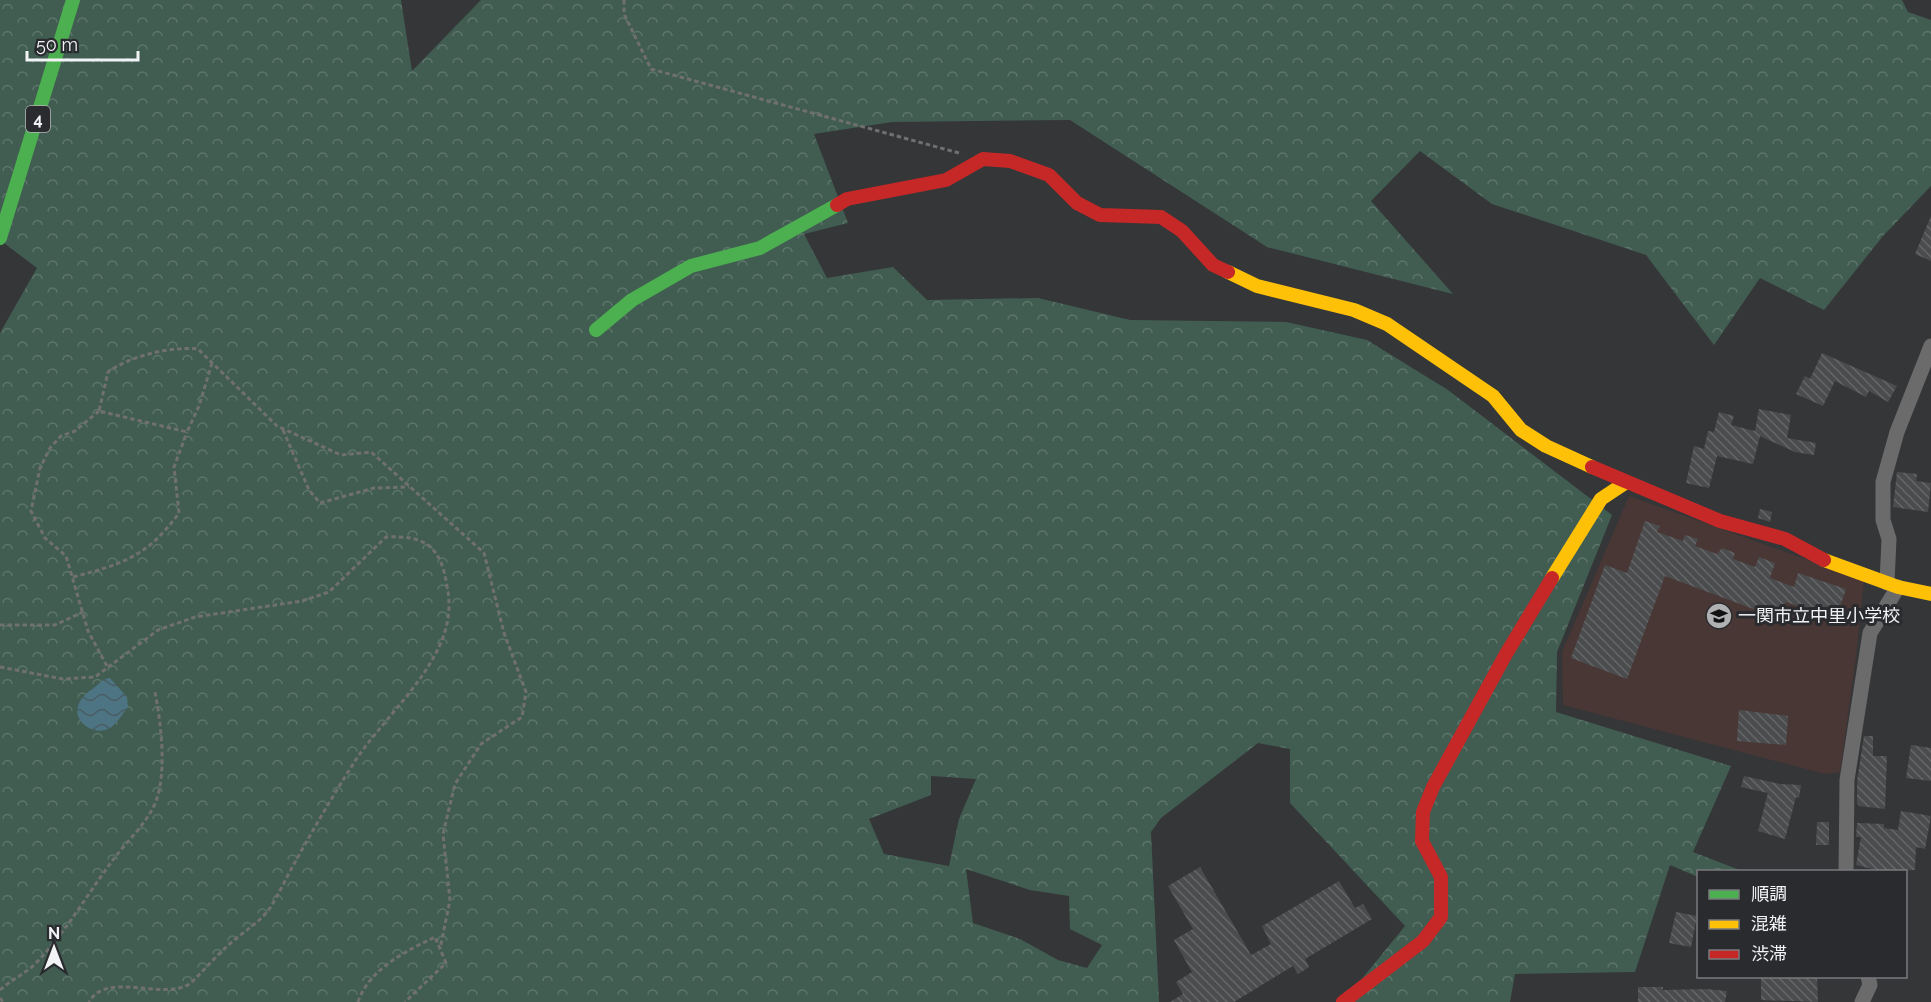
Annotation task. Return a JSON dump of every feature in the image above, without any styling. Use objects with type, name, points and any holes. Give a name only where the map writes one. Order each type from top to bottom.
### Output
[{"type":"main road","name":"4","points":[[0,238],[8,219],[73,0]]},
{"type":"main road","points":[[596,330],[632,300],[691,266],[760,248],[847,199],[946,180],[983,159],[1010,161],[1049,175],[1077,203],[1100,215],[1161,217],[1182,231],[1213,265],[1248,282],[1354,310],[1387,324],[1493,396],[1521,430],[1546,446],[1599,468],[1625,483],[1720,521],[1785,539],[1832,564],[1893,585],[1931,594]]},
{"type":"main road","points":[[1343,1002],[1423,941],[1441,917],[1441,877],[1422,841],[1423,812],[1433,787],[1506,654],[1601,499],[1625,483]]},
{"type":"street","points":[[1846,870],[1847,780],[1870,633],[1893,585],[1889,539],[1883,520],[1883,482],[1897,432],[1931,346]]},
{"type":"street","points":[[1862,1002],[1870,985],[1868,978]]},
{"type":"path","points":[[624,0],[624,14],[651,69],[983,159]]},
{"type":"path","points":[[108,668],[95,648],[66,556],[45,538],[31,511],[40,468],[50,448],[61,436],[75,430],[99,411],[108,372],[121,363],[185,347],[198,349],[282,428],[341,455],[371,452],[484,553],[504,633],[526,692],[522,717],[481,744],[455,784],[443,834],[450,900],[440,949]]},
{"type":"path","points":[[73,577],[136,557],[171,524],[179,513],[174,467],[199,406],[212,363]]},
{"type":"path","points":[[99,411],[187,432]]},
{"type":"path","points":[[282,428],[309,490],[320,503],[374,488],[410,486]]},
{"type":"path","points":[[0,667],[63,679],[95,677],[158,630],[188,619],[302,601],[329,592],[386,537],[410,536],[430,547],[442,559],[449,596],[449,619],[442,641],[424,673],[356,760],[270,908],[249,931],[235,940],[189,985],[166,992],[108,989],[93,996],[89,1002]]},
{"type":"path","points":[[0,625],[55,625],[83,612]]},
{"type":"path","points":[[0,990],[34,965],[56,941],[93,886],[149,814],[156,800],[162,775],[160,718],[154,693]]},
{"type":"path","points":[[358,1002],[361,993],[394,957],[435,937],[446,963],[405,1002]]},
{"type":"path","points":[[0,998],[3,1002]]},
{"type":"shaded area","name":"一関市立中里小学校","points":[[1629,496],[1864,580],[1840,772],[1825,774],[1563,705],[1562,652]]},
{"type":"green space","points":[[0,0],[401,0],[412,71],[481,0],[1902,0],[1908,12],[1931,20],[1931,186],[1883,236],[1824,310],[1760,278],[1714,345],[1646,255],[1492,204],[1420,151],[1371,201],[1453,294],[1267,247],[1070,120],[892,122],[814,134],[848,223],[804,234],[827,278],[893,267],[927,300],[1038,298],[1130,320],[1286,322],[1367,340],[1448,390],[1612,515],[1557,652],[1556,712],[1731,766],[1693,852],[1739,870],[1697,870],[1697,877],[1670,865],[1635,972],[1515,974],[1510,1002],[1343,1002],[1405,926],[1290,803],[1290,749],[1258,743],[1161,818],[1151,832],[1159,1002],[0,1002],[0,333],[37,268],[0,240]],"holes":[[[931,776],[976,779],[959,819],[949,866],[884,854],[869,819],[931,795]],[[966,869],[1030,890],[1069,896],[1070,929],[1102,945],[1087,968],[1058,960],[1020,939],[973,923]]]},
{"type":"water","points":[[110,678],[127,697],[128,707],[110,728],[96,730],[89,728],[80,719],[78,707],[85,694],[105,679]]},
{"type":"building","points":[[1931,216],[1931,261],[1915,254]]},
{"type":"building","points":[[1822,353],[1897,386],[1888,402],[1869,391],[1866,397],[1835,381],[1823,406],[1796,394],[1805,376],[1810,379]]},
{"type":"building","points":[[1759,409],[1791,415],[1787,438],[1816,443],[1814,455],[1795,452],[1760,436],[1753,464],[1717,456],[1709,488],[1686,483],[1694,446],[1704,449],[1708,431],[1714,432],[1719,412],[1734,416],[1731,425],[1755,431]]},
{"type":"building","points":[[1897,472],[1917,474],[1916,481],[1931,483],[1928,512],[1893,507]]},
{"type":"building","points":[[1760,509],[1772,512],[1770,522],[1758,518]]},
{"type":"building","points":[[1645,521],[1660,526],[1657,532],[1683,541],[1685,535],[1698,539],[1695,546],[1717,554],[1722,548],[1735,553],[1733,559],[1755,567],[1759,557],[1775,563],[1770,578],[1794,587],[1798,573],[1846,589],[1836,619],[1786,602],[1780,619],[1665,576],[1627,679],[1571,658],[1605,565],[1627,573]]},
{"type":"building","points":[[1739,710],[1788,716],[1786,745],[1737,741]]},
{"type":"building","points":[[1864,736],[1873,736],[1873,756],[1887,756],[1885,809],[1859,806],[1857,803],[1857,781]]},
{"type":"building","points":[[1911,745],[1931,748],[1931,781],[1906,778]]},
{"type":"building","points":[[1744,776],[1780,784],[1801,785],[1785,839],[1758,831],[1768,793],[1741,787]]},
{"type":"building","points":[[1901,811],[1931,816],[1925,849],[1916,847],[1915,870],[1876,870],[1856,865],[1861,837],[1856,837],[1857,823],[1884,824],[1884,828],[1898,830]]},
{"type":"building","points":[[1817,822],[1829,822],[1829,845],[1816,845]]},
{"type":"building","points":[[1200,867],[1251,955],[1271,944],[1262,926],[1339,881],[1355,908],[1363,904],[1372,919],[1305,959],[1309,967],[1298,974],[1293,966],[1234,1002],[1170,1002],[1183,994],[1176,982],[1192,972],[1174,940],[1193,929],[1168,886]]},
{"type":"building","points":[[1676,912],[1697,916],[1691,947],[1669,943]]},
{"type":"building","points":[[1761,978],[1817,978],[1818,1002],[1761,1000]]},
{"type":"building","points":[[1638,987],[1663,987],[1663,990],[1727,991],[1725,1002],[1638,1002]]},
{"type":"traffic: fast","points":[[0,238],[73,0]]},
{"type":"traffic: fast","points":[[596,330],[632,300],[691,266],[760,248],[837,205]]},
{"type":"traffic: slow","points":[[1228,272],[1257,286],[1354,310],[1387,324],[1493,396],[1521,430],[1546,446],[1592,467]]},
{"type":"traffic: slow","points":[[1552,578],[1601,499],[1625,483]]},
{"type":"traffic: slow","points":[[1824,560],[1898,587],[1931,594]]},
{"type":"traffic: jam","points":[[837,205],[847,199],[946,180],[983,159],[1010,161],[1049,175],[1077,203],[1100,215],[1161,217],[1182,231],[1213,265],[1228,272]]},
{"type":"traffic: jam","points":[[1592,467],[1720,521],[1785,539],[1824,560]]},
{"type":"traffic: jam","points":[[1343,1002],[1423,941],[1441,917],[1441,877],[1422,841],[1423,812],[1433,787],[1506,654],[1552,578]]},
{"type":"place","name":"一関市立中里小学校","points":[[1719,616]]}]
